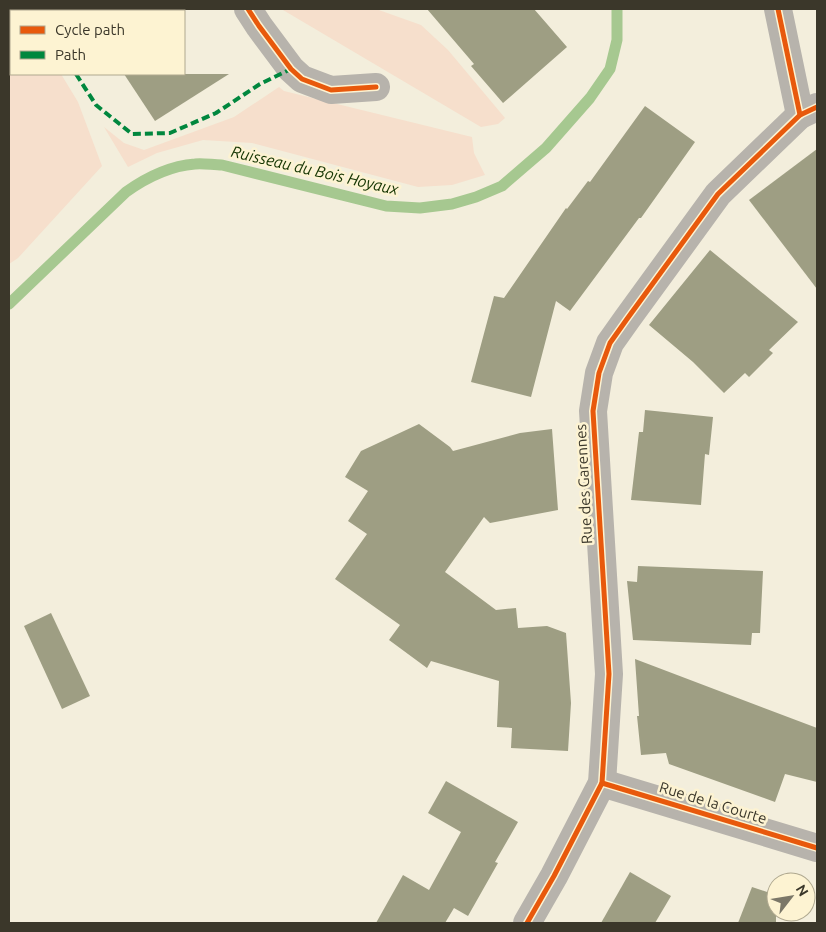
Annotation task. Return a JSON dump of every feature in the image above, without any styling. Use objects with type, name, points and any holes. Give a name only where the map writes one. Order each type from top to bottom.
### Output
[{"type":"street","points":[[248,9],[291,69],[302,79],[331,90],[376,87]]},
{"type":"street","points":[[778,9],[809,111]]},
{"type":"street","name":"Rue des Garennes","points":[[527,923],[554,876],[602,783],[609,674],[593,411],[599,373],[610,342],[718,194],[809,111]]},
{"type":"street","name":"Rue de la Courte","points":[[602,783],[817,848]]},
{"type":"shaded area","points":[[9,9],[21,9],[10,10],[10,75],[62,75],[78,102],[102,166],[18,258],[9,264]]},
{"type":"shaded area","points":[[376,9],[421,25],[448,50],[505,118],[498,124],[481,127],[283,10]]},
{"type":"shaded area","points":[[279,87],[284,91],[472,137],[474,153],[485,175],[452,185],[418,187],[252,143],[203,140],[157,153],[128,167],[104,127],[124,143],[144,150],[234,117]]},
{"type":"building","points":[[427,9],[534,9],[567,47],[503,103],[471,66],[474,64]]},
{"type":"building","points":[[229,74],[155,121],[125,75]]},
{"type":"building","points":[[645,106],[695,142],[641,218],[639,218],[570,311],[556,301],[531,397],[471,382],[494,296],[504,298],[566,208],[588,181],[590,182]]},
{"type":"building","points":[[817,149],[817,289],[749,200]]},
{"type":"building","points":[[710,250],[798,322],[769,350],[773,353],[749,377],[745,373],[724,393],[693,362],[649,325]]},
{"type":"building","points":[[645,410],[713,417],[709,455],[705,454],[701,505],[631,500],[639,432],[643,432]]},
{"type":"building","points":[[419,424],[453,451],[520,433],[552,429],[558,510],[490,523],[484,517],[445,572],[496,610],[516,608],[518,628],[547,626],[566,633],[571,703],[568,751],[511,748],[512,728],[497,727],[499,681],[431,661],[427,668],[389,640],[400,625],[335,579],[367,534],[348,521],[368,491],[345,477],[361,451]]},
{"type":"building","points":[[638,566],[763,571],[760,633],[752,633],[751,645],[633,640],[627,581],[637,582]]},
{"type":"building","points":[[51,613],[90,696],[62,709],[24,626]]},
{"type":"building","points":[[635,659],[817,728],[817,782],[785,774],[775,802],[669,764],[666,753],[641,755],[637,716],[639,716]]},
{"type":"building","points":[[446,781],[518,822],[495,862],[498,863],[468,916],[454,908],[445,923],[376,923],[403,875],[429,890],[461,832],[428,813]]},
{"type":"building","points":[[630,872],[671,896],[655,923],[601,923]]},
{"type":"building","points":[[752,887],[766,892],[766,922],[776,923],[738,923]]},
{"type":"waterway","name":"Ruisseau du Bois Hoyaux","points":[[9,304],[126,192],[150,177],[176,167],[198,164],[222,165],[386,206],[420,208],[452,204],[476,197],[502,186],[546,148],[590,98],[610,69],[617,40],[617,9]]},
{"type":"marked path","points":[[77,75],[96,105],[132,134],[170,133],[216,113],[260,84],[291,69]]},
{"type":"cycle path","points":[[248,9],[291,69],[302,79],[331,90],[376,87]]},
{"type":"cycle path","points":[[778,9],[800,115]]},
{"type":"cycle path","points":[[527,923],[554,876],[602,783],[609,674],[593,411],[599,373],[610,343],[718,194],[800,115],[817,107]]},
{"type":"cycle path","points":[[602,783],[817,848]]}]
